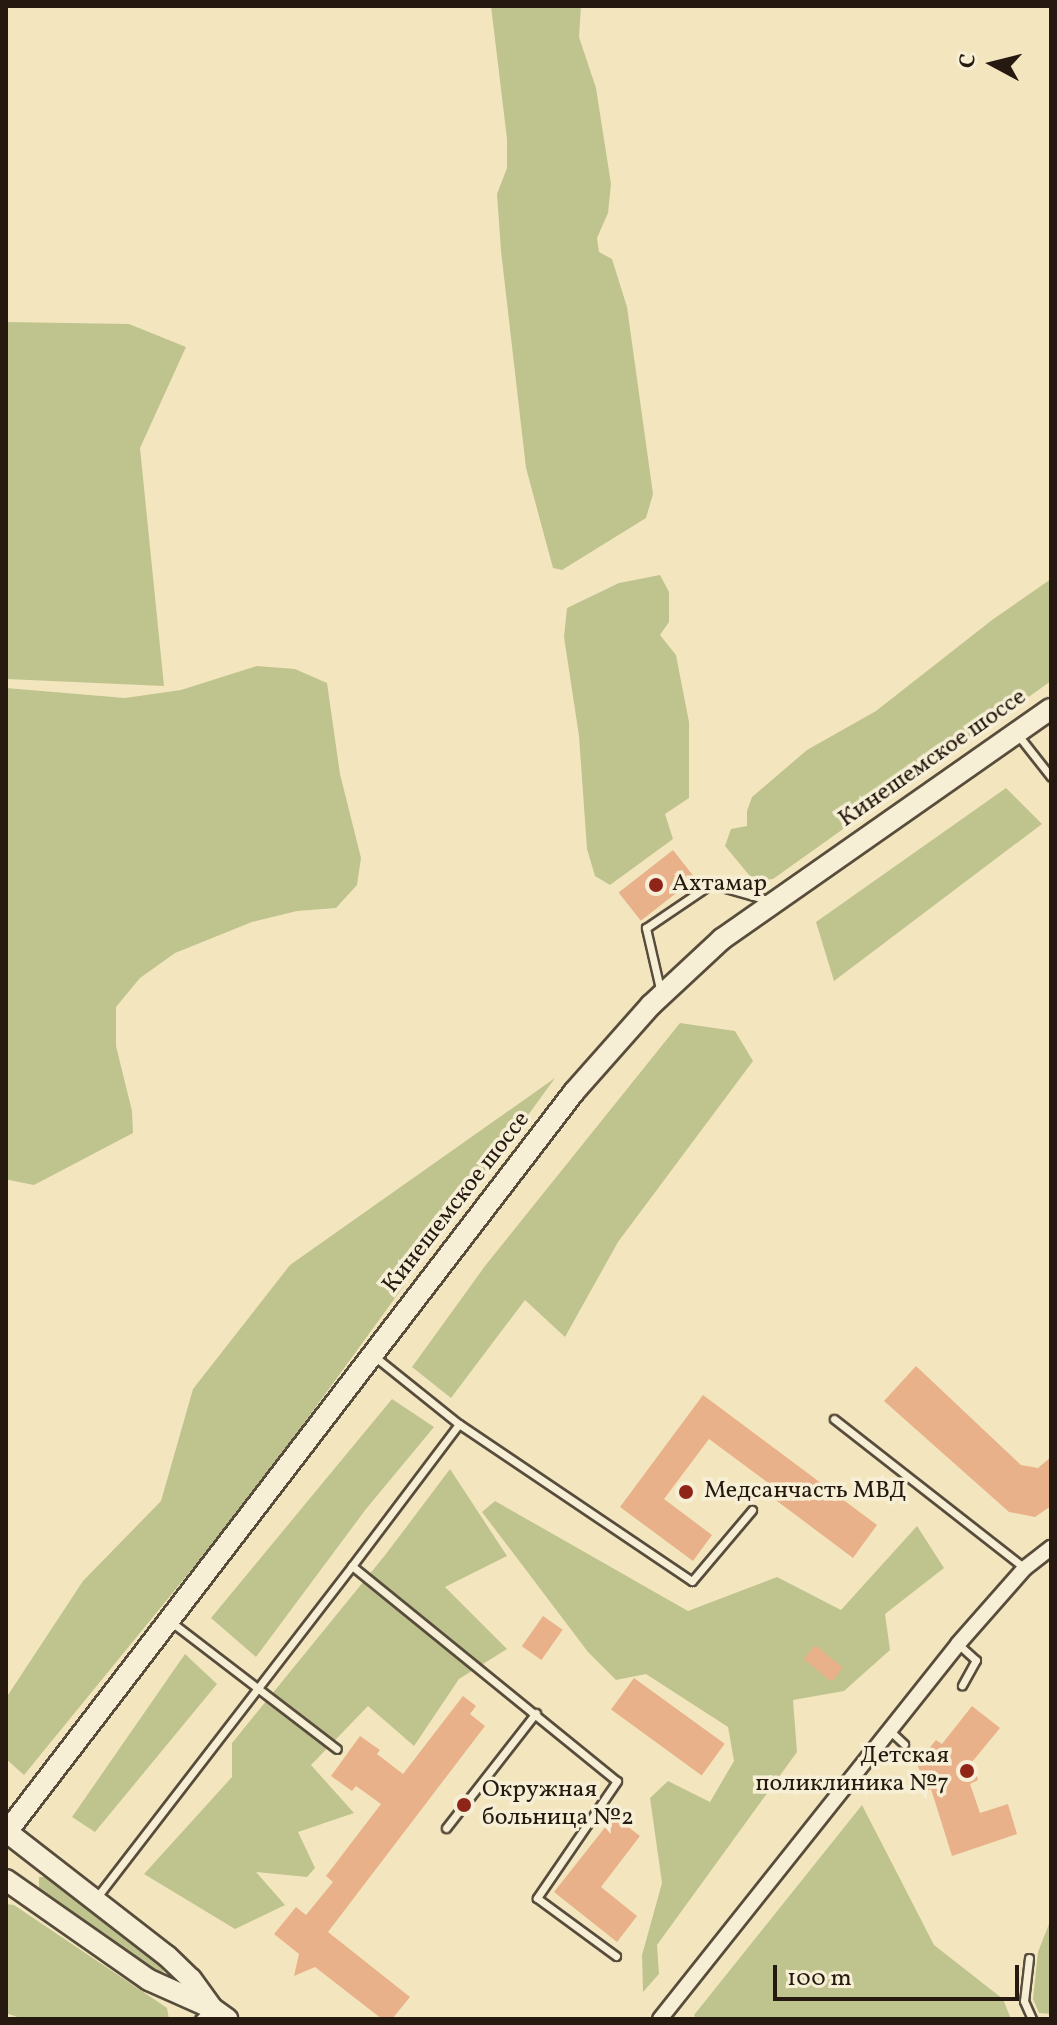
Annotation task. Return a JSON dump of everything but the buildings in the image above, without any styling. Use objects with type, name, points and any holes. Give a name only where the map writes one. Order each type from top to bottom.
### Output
[{"type":"main road","name":"Кинешемское шоссе","points":[[6,1832],[574,1092],[661,995],[722,939],[773,901],[1051,709]]},
{"type":"main road","points":[[6,1832],[167,1956],[191,1979],[213,2015]]},
{"type":"main road","points":[[6,1880],[149,1980],[213,2015]]},
{"type":"street","points":[[660,2019],[958,1644],[1025,1568],[1051,1548]]},
{"type":"lane","points":[[1016,733],[1051,777]]},
{"type":"lane","points":[[661,995],[646,928],[711,884],[773,901]]},
{"type":"lane","points":[[373,1355],[459,1424],[692,1581],[752,1510]]},
{"type":"lane","points":[[834,1419],[1025,1568]]},
{"type":"lane","points":[[95,1899],[459,1424]]},
{"type":"lane","points":[[352,1566],[617,1781],[537,1898],[616,1956]]},
{"type":"lane","points":[[169,1620],[337,1749]]},
{"type":"lane","points":[[958,1644],[976,1660],[962,1685]]},
{"type":"lane","points":[[446,1828],[536,1713]]},
{"type":"lane","points":[[888,1729],[904,1744]]},
{"type":"lane","points":[[1029,1958],[1024,2001],[1032,2019]]},
{"type":"green space","points":[[491,6],[581,6],[579,37],[596,88],[611,184],[608,213],[597,238],[599,252],[612,259],[627,307],[653,494],[646,518],[562,570],[553,568],[526,468],[501,251],[497,194],[507,168],[507,139]]},
{"type":"green space","points":[[6,322],[129,324],[186,347],[140,448],[164,686],[6,679]]},
{"type":"green space","points":[[660,575],[669,592],[669,622],[660,635],[676,655],[689,722],[689,798],[665,814],[673,839],[610,885],[595,876],[587,849],[579,736],[564,637],[567,608],[619,583]]},
{"type":"green space","points":[[1051,579],[1051,681],[773,879],[754,881],[725,846],[731,829],[747,826],[747,811],[752,797],[807,750],[876,711],[992,620]]},
{"type":"green space","points":[[257,666],[295,669],[327,683],[340,774],[361,858],[357,885],[336,908],[297,911],[252,922],[175,953],[140,978],[116,1007],[116,1046],[132,1111],[133,1133],[34,1185],[9,1180],[6,1178],[6,688],[125,698],[181,690]]},
{"type":"green space","points":[[1006,788],[1042,824],[834,981],[816,922]]},
{"type":"green space","points":[[680,1023],[735,1031],[753,1061],[618,1242],[565,1337],[525,1300],[451,1398],[412,1367],[485,1266]]},
{"type":"green space","points":[[555,1078],[246,1503],[24,1775],[6,1759],[6,1698],[83,1581],[161,1501],[193,1389],[290,1265]]},
{"type":"green space","points":[[392,1399],[434,1427],[366,1509],[256,1657],[211,1618]]},
{"type":"green space","points":[[450,1469],[507,1556],[445,1587],[507,1649],[459,1679],[414,1746],[368,1706],[311,1765],[354,1813],[298,1832],[315,1868],[307,1877],[256,1872],[285,1905],[235,1929],[144,1874],[232,1777],[232,1743],[386,1554]]},
{"type":"green space","points":[[495,1501],[688,1611],[777,1577],[841,1610],[917,1526],[944,1568],[885,1614],[890,1650],[844,1691],[793,1700],[797,1752],[657,1945],[659,1974],[643,1992],[642,1955],[662,1883],[650,1798],[668,1781],[710,1802],[734,1761],[728,1727],[646,1674],[616,1680],[588,1652],[482,1512]]},
{"type":"green space","points":[[185,1654],[217,1684],[95,1832],[72,1817]]},
{"type":"green space","points":[[862,1805],[934,1945],[1003,1999],[1011,2019],[696,2019],[694,2015]]},
{"type":"green space","points":[[39,1877],[45,1877],[158,1962],[164,1972],[153,1970],[39,1888]]},
{"type":"green space","points":[[6,1904],[14,1905],[167,2008],[169,2019],[23,2019],[6,2013]]},
{"type":"green space","points":[[1051,1919],[1051,2014],[1039,2013],[1033,1999],[1038,1952]]},
{"type":"place","name":"Ахтамар","points":[[656,885]]},
{"type":"place","name":"Медсанчасть МВД","points":[[686,1492]]},
{"type":"place","name":"Детская поликлиника №7","points":[[967,1771]]},
{"type":"place","name":"Окружная больница №2","points":[[464,1805]]}]
